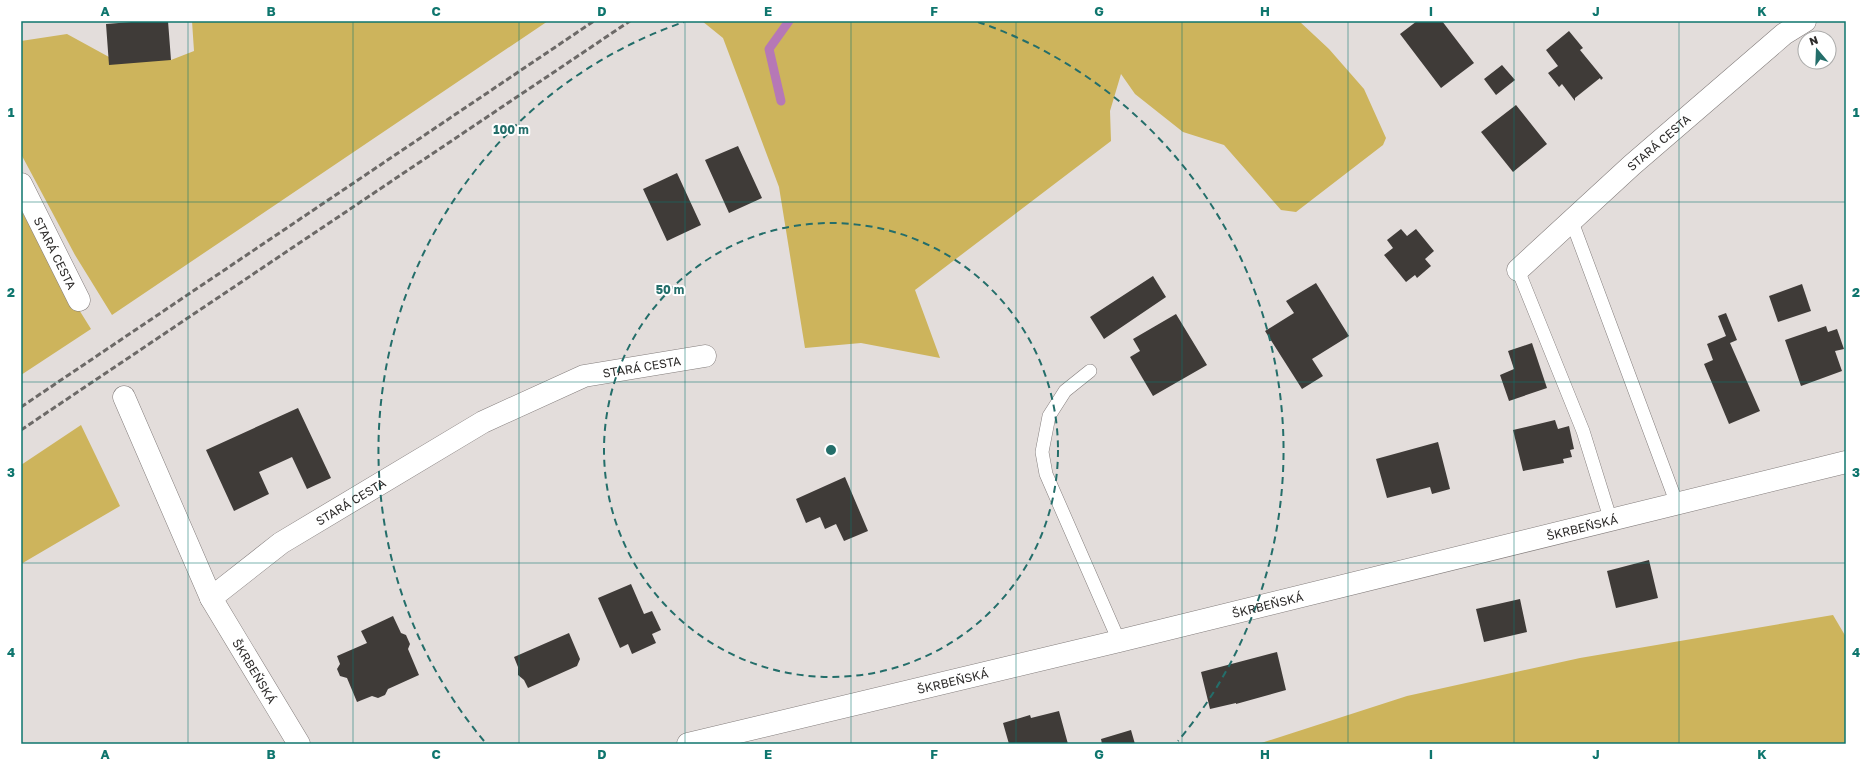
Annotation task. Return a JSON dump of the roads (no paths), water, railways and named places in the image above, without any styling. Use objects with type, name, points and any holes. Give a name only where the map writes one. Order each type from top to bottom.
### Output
[{"type":"street","name":"STARÁ CESTA","points":[[1518,270],[1572,222],[1632,165],[1784,34],[1805,21]]},
{"type":"street","name":"STARÁ CESTA","points":[[21,184],[79,300]]},
{"type":"street","name":"STARÁ CESTA","points":[[211,598],[281,543],[483,422],[584,376],[705,356]]},
{"type":"street","points":[[124,397],[211,598]]},
{"type":"street","name":"ŠKRBEŇSKÁ","points":[[688,744],[1119,641],[1846,462]]},
{"type":"street","name":"ŠKRBEŇSKÁ","points":[[211,598],[299,744]]},
{"type":"lane","points":[[1572,222],[1677,504]]},
{"type":"lane","points":[[1518,270],[1583,430],[1611,521]]},
{"type":"lane","points":[[1090,371],[1065,391],[1049,416],[1042,452],[1046,474],[1119,641]]},
{"type":"waterway","points":[[781,101],[769,49],[789,21]]},
{"type":"railway","points":[[21,407],[594,21]]},
{"type":"railway","points":[[21,430],[630,21]]}]
